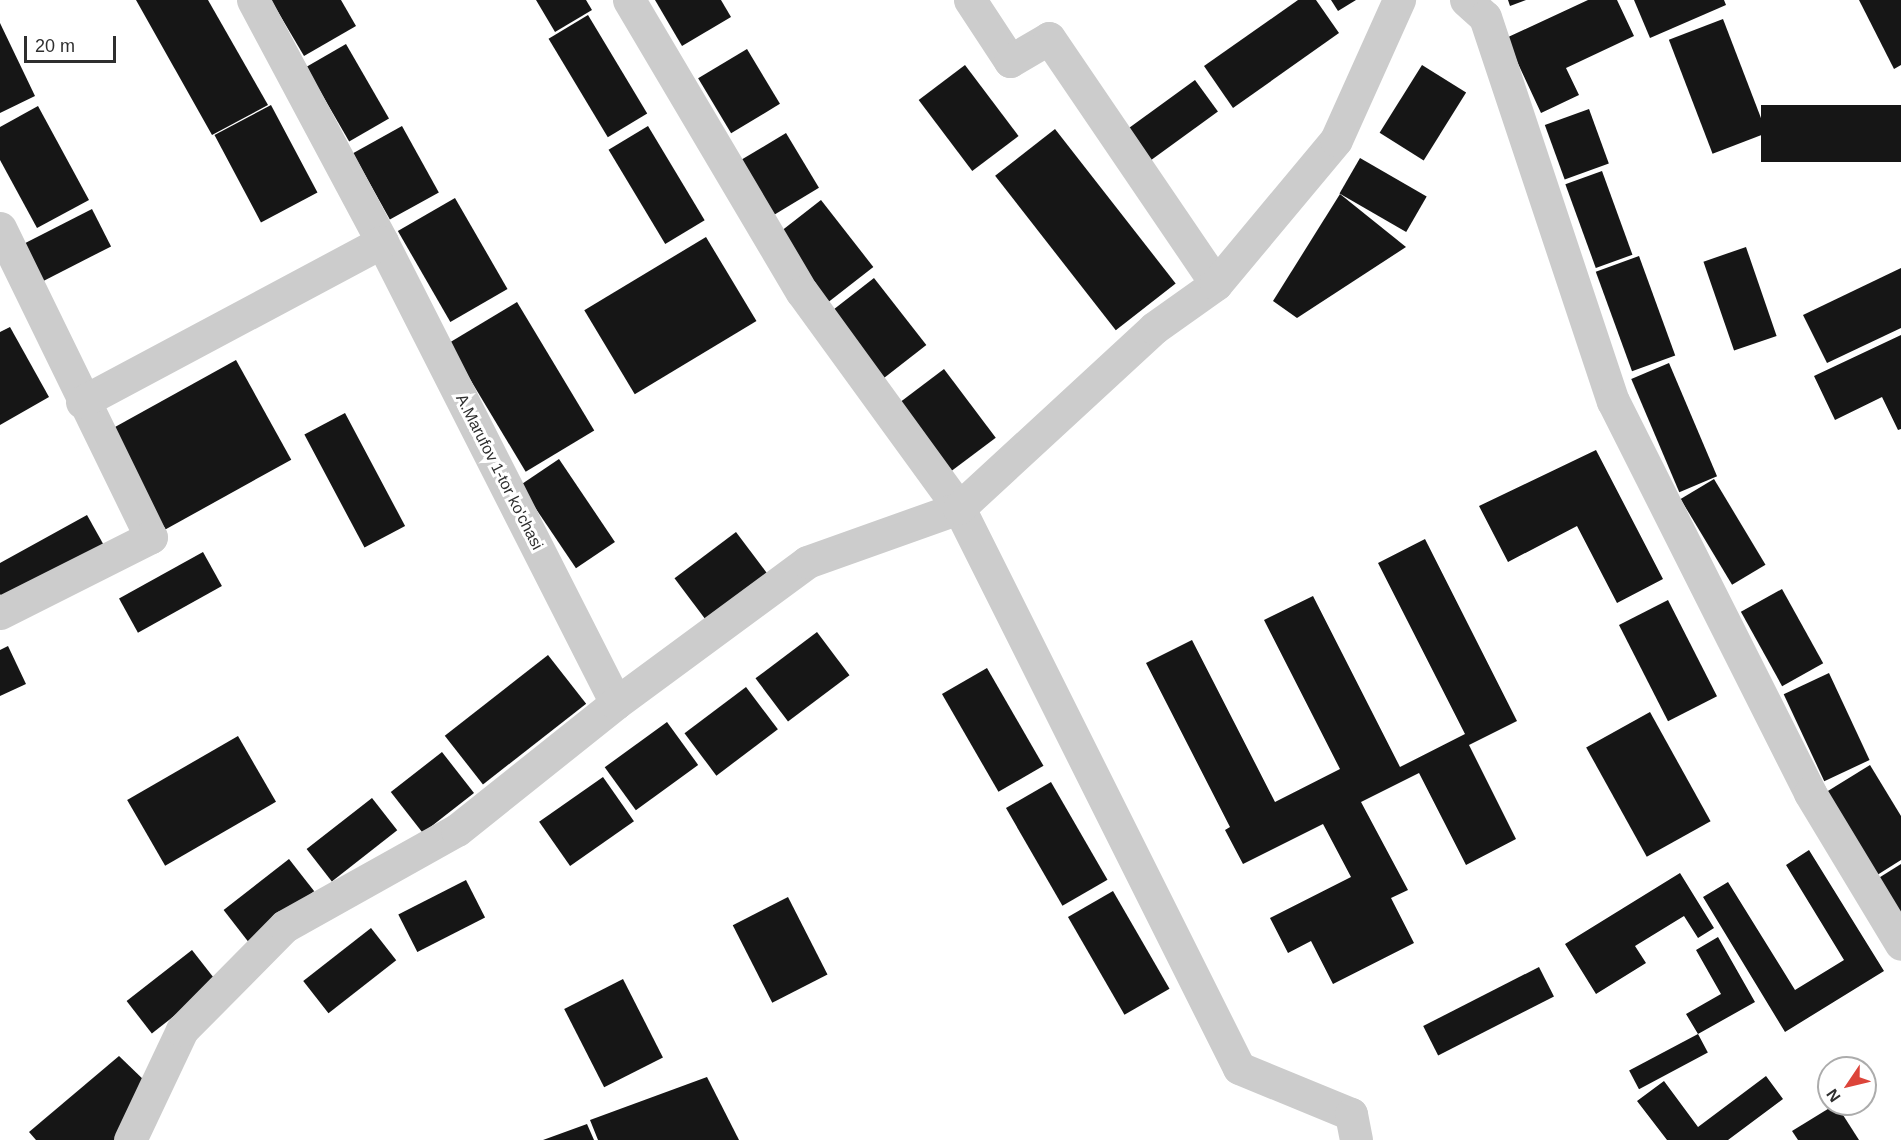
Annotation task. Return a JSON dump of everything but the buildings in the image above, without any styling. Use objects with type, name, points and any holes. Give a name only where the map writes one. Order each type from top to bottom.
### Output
[{"type":"street","name":"A.Marufov 1-tor ko'chasi","points":[[254,0],[382,242],[616,703]]},
{"type":"street","points":[[628,0],[802,292],[959,508],[1239,1068],[1351,1114],[1356,1140]]},
{"type":"street","points":[[969,0],[1010,61],[1049,38],[1215,284]]},
{"type":"street","points":[[130,1140],[182,1030],[285,926],[456,830],[616,703],[807,562],[959,508],[1154,328],[1215,284],[1336,140],[1400,0]]},
{"type":"street","points":[[1466,0],[1485,17],[1612,401],[1810,793],[1901,944]]},
{"type":"street","points":[[0,228],[82,402],[151,537],[0,613]]},
{"type":"street","points":[[82,402],[382,242]]}]
